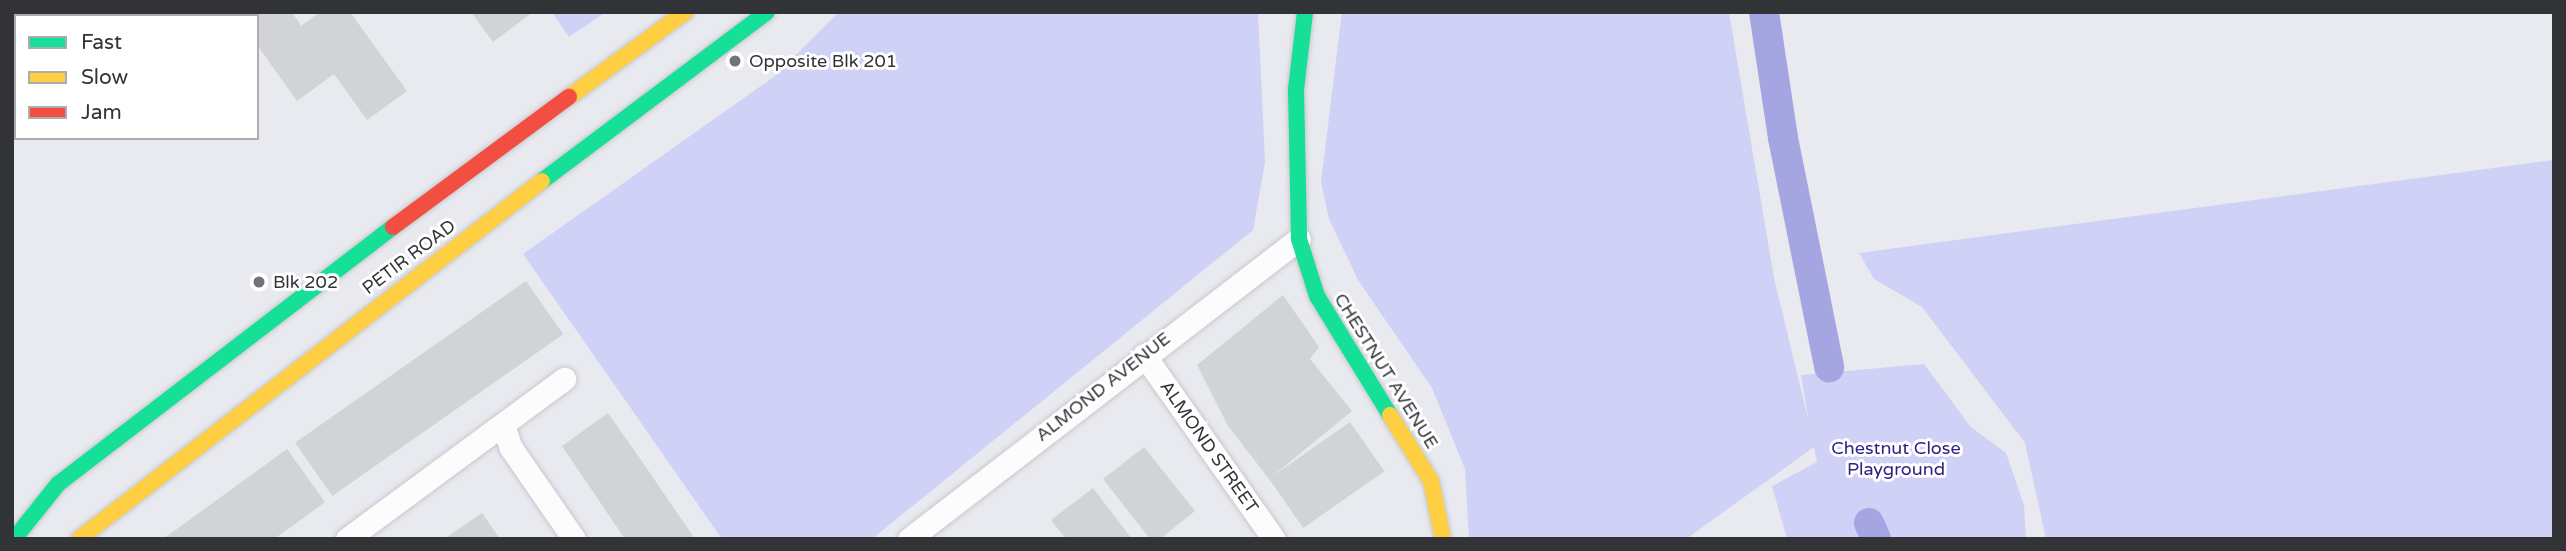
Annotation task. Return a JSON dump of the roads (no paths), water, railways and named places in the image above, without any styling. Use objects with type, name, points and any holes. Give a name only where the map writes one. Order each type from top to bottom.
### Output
[{"type":"main road","name":"PETIR ROAD","points":[[14,539],[58,484],[323,279],[685,12]]},
{"type":"main road","name":"PETIR ROAD","points":[[79,539],[360,318],[767,12]]},
{"type":"main road","name":"CHESTNUT AVENUE","points":[[1305,12],[1296,90],[1300,239],[1317,296],[1431,481],[1443,539]]},
{"type":"main road","points":[[323,279],[336,272],[356,274]]},
{"type":"main road","points":[[360,318],[367,290]]},
{"type":"street","name":"ALMOND AVENUE","points":[[909,539],[1144,355],[1300,239]]},
{"type":"street","name":"ALMOND STREET","points":[[1144,355],[1274,539]]},
{"type":"street","points":[[347,539],[564,379]]},
{"type":"street","points":[[503,426],[511,448],[574,539]]},
{"type":"waterway","points":[[1764,12],[1783,138],[1829,367]]},
{"type":"waterway","points":[[1869,523],[1876,539]]},
{"type":"place","name":"Opposite Blk 201","points":[[735,61]]},
{"type":"place","name":"Blk 202","points":[[259,282]]},
{"type":"park label","name":"Chestnut Close Playground","points":[[1896,459]]}]
